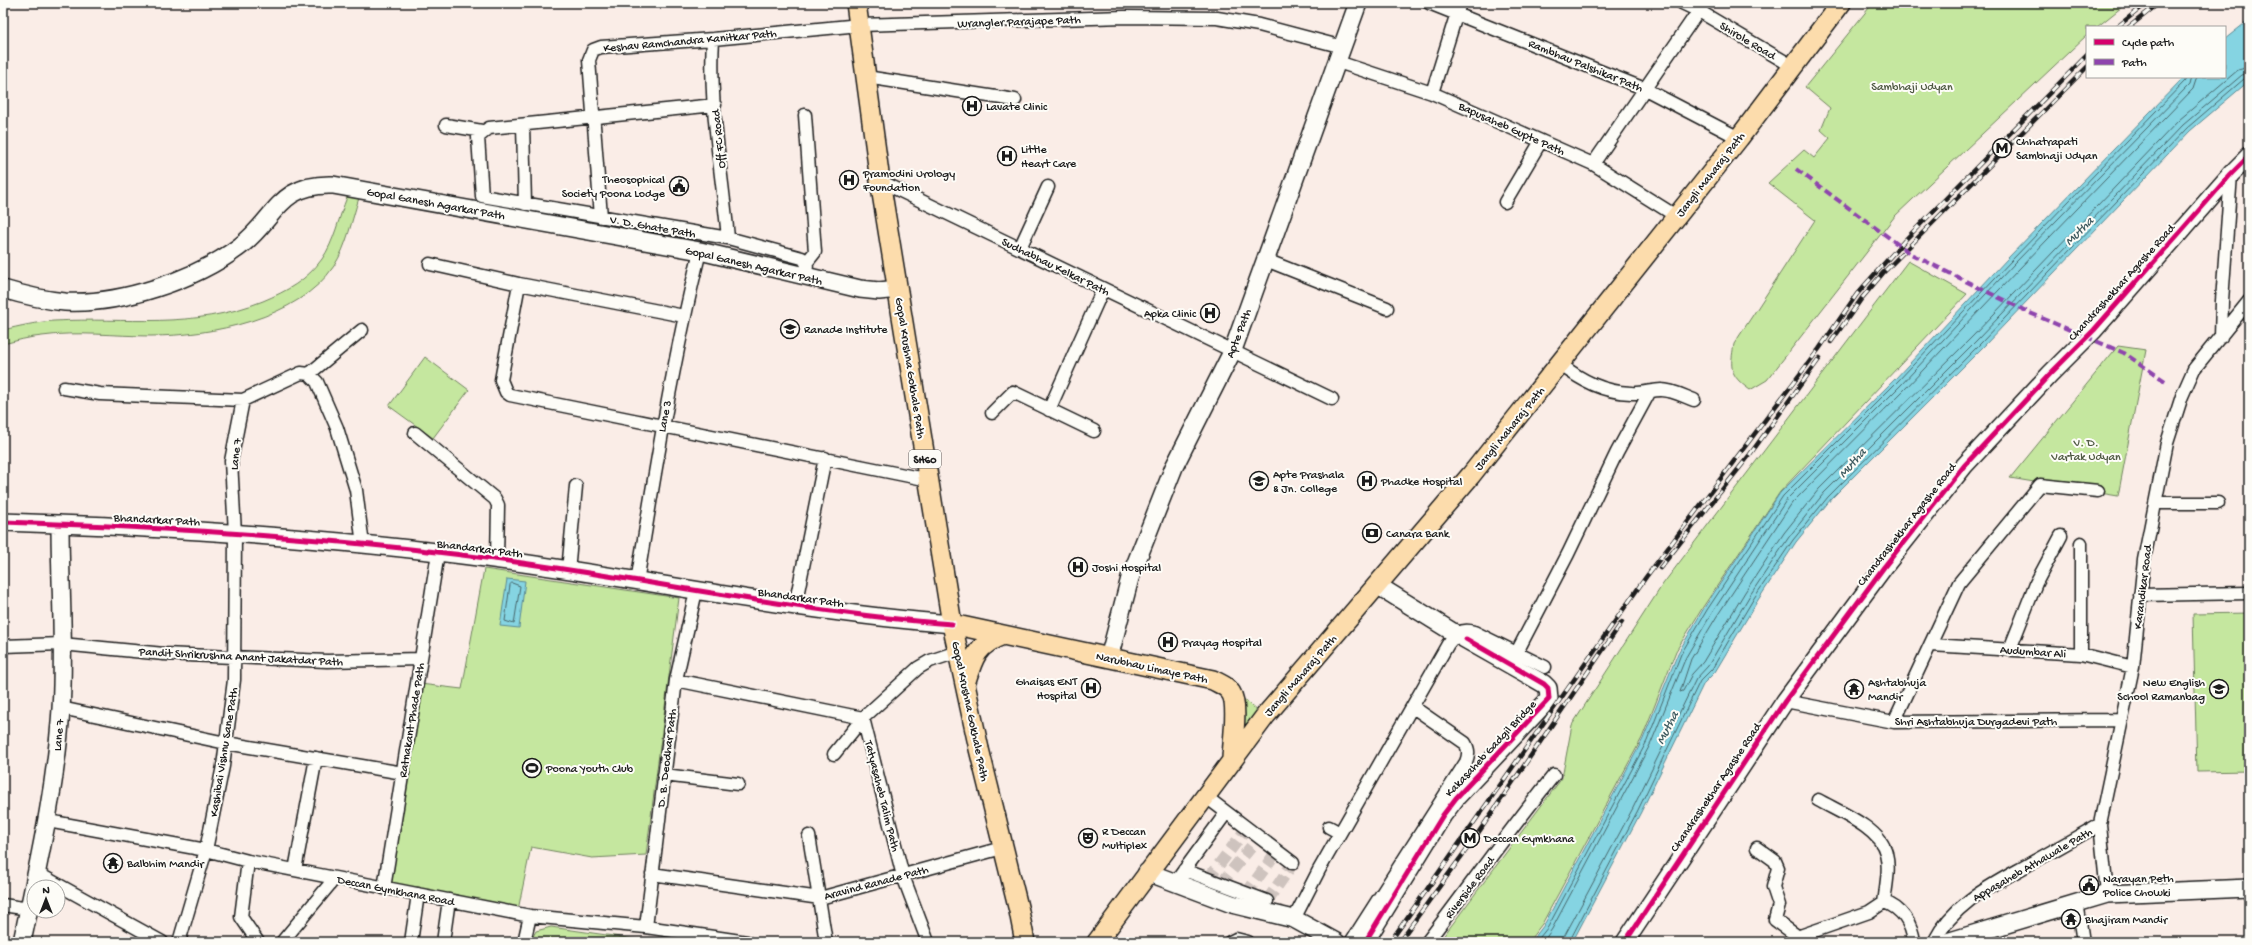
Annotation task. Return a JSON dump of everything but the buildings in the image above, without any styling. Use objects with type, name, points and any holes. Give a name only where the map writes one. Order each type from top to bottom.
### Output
[{"type":"main road","name":"Gopal Krushna Gokhale Path","points":[[856,3],[880,181],[929,480],[950,635],[965,686],[1002,848],[1019,911],[1025,942]]},
{"type":"main road","name":"Jangli Maharaj Path","points":[[1096,940],[1266,714],[1471,475],[1739,138],[1841,3]]},
{"type":"main road","name":"Narubhau Limaye Path","points":[[950,635],[1002,635],[1213,680],[1227,687],[1232,694],[1234,710],[1232,760]]},
{"type":"main road","points":[[965,686],[972,662],[979,648],[990,640],[1002,635]]},
{"type":"main road","points":[[1019,911],[1033,942]]},
{"type":"street","name":"Apte Path","points":[[1109,658],[1130,578],[1153,517],[1174,467],[1233,350],[1358,3]]},
{"type":"street","name":"Rambhau Palshikar Path","points":[[1429,3],[1459,8],[1645,89],[1739,138]]},
{"type":"street","name":"Shirole Road","points":[[1682,3],[1701,7],[1792,66]]},
{"type":"street","points":[[1593,164],[1701,7]]},
{"type":"street","points":[[1432,93],[1459,8]]},
{"type":"street","name":"Wrangler Parajape Path","points":[[860,25],[1124,17],[1217,18],[1259,25],[1340,54]]},
{"type":"street","name":"Keshav Ramchandra Kanitkar Path","points":[[601,217],[590,60],[590,55],[597,48],[860,25]]},
{"type":"street","name":"Off FC Road","points":[[713,39],[712,60],[715,105],[728,238]]},
{"type":"street","name":"Bapusaheb Gupte Path","points":[[1340,54],[1593,164],[1676,216]]},
{"type":"street","points":[[866,77],[1015,100]]},
{"type":"street","points":[[446,125],[482,132],[488,128],[715,105]]},
{"type":"street","points":[[805,115],[815,252],[806,269]]},
{"type":"street","points":[[523,125],[525,204]]},
{"type":"street","name":"V. D. Ghate Path","points":[[482,132],[478,137],[482,196],[728,238],[802,258],[806,269]]},
{"type":"street","points":[[1505,202],[1541,141]]},
{"type":"street","name":"Chandrashekhar Agashe Road","points":[[1625,942],[1785,701],[1884,567],[1964,466],[2050,374],[2094,330],[2231,174],[2249,156]]},
{"type":"street","points":[[2221,337],[2222,301],[2231,174]]},
{"type":"street","name":"Sudhabhau Kelkar Path","points":[[880,181],[1332,399]]},
{"type":"street","name":"Gopal Ganesh Agarkar Path","points":[[3,289],[30,297],[66,302],[101,300],[134,295],[165,285],[197,272],[239,247],[286,198],[299,189],[317,184],[333,185],[806,269],[860,289],[879,291],[898,289]]},
{"type":"street","points":[[1020,248],[1048,187]]},
{"type":"street","name":"Lane 3","points":[[637,582],[662,427],[684,316],[700,251]]},
{"type":"street","points":[[1266,260],[1387,308]]},
{"type":"street","points":[[430,264],[519,284],[684,316]]},
{"type":"street","points":[[519,284],[501,380],[506,392],[510,395],[929,480]]},
{"type":"street","points":[[1049,410],[1103,289]]},
{"type":"street","name":"Karandikar Road","points":[[2107,894],[2100,824],[2132,667],[2144,560],[2168,443],[2182,396],[2194,369],[2249,301]]},
{"type":"street","points":[[309,374],[362,330]]},
{"type":"street","points":[[1560,364],[1579,379],[1596,387],[1630,393],[1649,393],[1660,390],[1672,391],[1694,400]]},
{"type":"street","points":[[64,388],[100,394],[243,400],[301,373],[309,374],[317,382],[320,388],[337,428],[350,469],[356,490],[363,545]]},
{"type":"street","points":[[992,413],[1013,392],[1094,431]]},
{"type":"street","points":[[1516,652],[1568,554],[1617,452],[1649,393]]},
{"type":"street","name":"Lane 7","points":[[235,533],[232,461],[243,400]]},
{"type":"street","points":[[415,433],[495,499],[498,505],[497,560]]},
{"type":"street","points":[[795,606],[825,458]]},
{"type":"street","points":[[1894,722],[1959,583],[2040,485],[2098,491]]},
{"type":"street","points":[[568,571],[576,486]]},
{"type":"street","points":[[2155,503],[2218,503]]},
{"type":"street","name":"Bhandarkar Path","points":[[3,522],[235,533],[497,560],[884,619],[950,635]]},
{"type":"street","name":"Lane 7","points":[[35,879],[48,821],[61,708],[62,644],[60,524]]},
{"type":"street","name":"Kashibai Vishnu Sane Path","points":[[179,942],[206,850],[226,743],[234,680],[235,533]]},
{"type":"street","points":[[2010,649],[2036,583],[2061,536]]},
{"type":"street","points":[[2080,654],[2081,543]]},
{"type":"street","name":"Ratnakant Phade Path","points":[[384,888],[438,553]]},
{"type":"street","points":[[1377,585],[1461,636]]},
{"type":"street","name":"D. B. Deodhar Path","points":[[646,927],[676,680],[696,591]]},
{"type":"street","points":[[2140,595],[2249,593]]},
{"type":"street","points":[[1294,919],[1340,833],[1448,644],[1461,636],[1467,630],[1545,667]]},
{"type":"street","points":[[834,754],[863,718],[918,668],[930,661],[950,635]]},
{"type":"street","name":"Kakasaheb Gadgil Bridge","points":[[1365,942],[1443,815],[1456,798],[1549,699],[1548,688],[1544,684],[1461,636]]},
{"type":"street","name":"Pandit Shrikrushna Anant Jakatdar Path","points":[[3,646],[62,644],[164,654],[327,661],[421,659]]},
{"type":"street","name":"Audumbar Ali","points":[[1931,645],[2080,654],[2132,667]]},
{"type":"street","points":[[676,680],[863,718]]},
{"type":"street","name":"Shri Ashtabhuja Durgadevi Path","points":[[1785,701],[1894,722],[2121,720]]},
{"type":"street","points":[[1351,942],[1469,755],[1469,749],[1465,743],[1413,706]]},
{"type":"street","points":[[61,708],[226,743],[403,773]]},
{"type":"street","name":"Tatyasaheb Talim Path","points":[[863,718],[903,876],[928,942]]},
{"type":"street","points":[[294,870],[316,758]]},
{"type":"street","points":[[664,775],[738,784]]},
{"type":"street","name":"Riverside Road","points":[[1428,942],[1474,882],[1514,824],[1554,775]]},
{"type":"street","points":[[1204,796],[1293,863]]},
{"type":"street","points":[[1757,848],[1775,861],[1778,868],[1773,887],[1779,905],[1775,920],[1802,939],[1869,912],[1884,902],[1888,866],[1886,852],[1881,842],[1868,828],[1818,800]]},
{"type":"street","points":[[1179,876],[1226,812]]},
{"type":"street","name":"Deccan Gymkhana Road","points":[[48,821],[206,850],[248,861],[530,916],[646,927],[747,942]]},
{"type":"street","name":"Appasaheb Athawale Path","points":[[1934,942],[1941,929],[1952,915],[1976,894],[2100,824]]},
{"type":"street","points":[[1329,827],[1340,833]]},
{"type":"street","points":[[809,836],[826,942]]},
{"type":"street","name":"Aravind Ranade Path","points":[[652,874],[820,898],[1002,848]]},
{"type":"street","points":[[248,861],[241,917],[258,942]]},
{"type":"street","points":[[1147,872],[1179,876],[1267,901]]},
{"type":"street","points":[[36,874],[162,942]]},
{"type":"street","points":[[1179,876],[1232,904],[1294,919],[1336,942]]},
{"type":"street","points":[[282,942],[335,878]]},
{"type":"street","points":[[1947,942],[2076,902],[2107,894],[2249,888]]},
{"type":"street","points":[[411,942],[418,894]]},
{"type":"street","points":[[443,942],[448,900]]},
{"type":"street","points":[[1884,902],[1895,906],[1901,912],[1912,932],[1914,942]]},
{"type":"street","points":[[2076,902],[2083,942]]},
{"type":"street","points":[[3,905],[26,909]]},
{"type":"street","points":[[524,942],[530,916]]},
{"type":"street","name":"Lane 7","points":[[22,942],[27,919]]},
{"type":"street","points":[[1230,942],[1236,939],[1248,942]]},
{"type":"green space","name":"Sambhaji Udyan","points":[[1873,3],[2127,3],[2098,26],[2086,26],[2086,36],[1895,216],[1767,380],[1750,390],[1738,380],[1733,370],[1732,359],[1734,344],[1815,220],[1768,183],[1804,150],[1814,158],[1830,138],[1821,130],[1830,108],[1805,87]]},
{"type":"green space","points":[[347,197],[359,198],[346,241],[339,258],[319,284],[299,299],[276,311],[252,321],[200,333],[151,336],[82,334],[55,335],[32,337],[3,344],[3,330],[35,323],[81,320],[185,319],[210,316],[236,310],[263,301],[296,284],[310,273],[322,259],[330,245]]},
{"type":"green space","points":[[1908,261],[1967,294],[1780,492],[1703,607],[1676,651],[1642,738],[1542,924],[1528,942],[1439,942],[1562,778],[1572,725],[1663,584]]},
{"type":"green space","name":"V. D. Vartak Udyan","points":[[2118,346],[2146,350],[2118,496],[2010,478]]},
{"type":"green space","points":[[425,357],[469,390],[433,438],[389,406]]},
{"type":"green space","name":"Poona Youth Club","points":[[484,569],[679,598],[646,855],[592,858],[531,847],[518,910],[389,885],[420,684],[462,689]]},
{"type":"green space","name":"New English School Ramanbag","points":[[2249,613],[2249,771],[2197,772],[2193,614]]},
{"type":"green space","points":[[1245,700],[1259,712],[1242,731]]},
{"type":"green space","points":[[551,927],[655,942],[530,942],[536,931]]},
{"type":"water","name":"Mutha","points":[[2249,20],[2249,81],[2190,131],[1984,346],[1831,499],[1796,542],[1758,600],[1715,672],[1704,683],[1641,812],[1575,937],[1571,942],[1531,942],[1544,925],[1643,739],[1678,653],[1704,608],[1780,493],[1895,379],[2008,258],[2183,78],[2226,78],[2226,38]]},
{"type":"water","points":[[507,579],[525,581],[519,628],[500,626]]},
{"type":"tunnel","points":[[1208,879],[1247,828]]},
{"type":"tunnel","points":[[1221,884],[1259,837]]},
{"type":"tunnel","points":[[1246,894],[1277,851]]},
{"type":"tunnel","points":[[1267,901],[1293,863]]},
{"type":"railway","points":[[2118,26],[2147,3]]},
{"type":"railway","points":[[2130,26],[2159,3]]},
{"type":"railway","points":[[1390,942],[1646,577],[1819,349],[1857,294],[1905,240],[2086,56]]},
{"type":"railway","points":[[1831,342],[1862,298],[1883,273],[2086,68]]},
{"type":"railway","points":[[1660,568],[1748,457],[1820,358]]},
{"type":"railway","points":[[1399,942],[1472,842],[1622,622]]},
{"type":"marked path","points":[[1796,169],[1911,254],[2030,313],[2124,353],[2165,381]]},
{"type":"cycle path","points":[[1625,942],[1785,701],[1884,567],[1964,466],[2050,374],[2094,330],[2231,174],[2249,156]]},
{"type":"cycle path","points":[[3,522],[184,530],[366,544],[544,566],[777,603],[893,619],[952,624]]},
{"type":"cycle path","points":[[1365,942],[1443,815],[1456,798],[1549,699],[1548,688],[1544,684],[1466,639]]},
{"type":"place","name":"Lavate Clinic","points":[[972,106]]},
{"type":"place","name":"Chhatrapati Sambhaji Udyan","points":[[2002,148]]},
{"type":"place","name":"Little Heart Care","points":[[1007,156]]},
{"type":"place","name":"Pramodini Urology Foundation","points":[[849,180]]},
{"type":"place","name":"Theosophical Society Poona Lodge","points":[[679,186]]},
{"type":"place","name":"Apka Clinic","points":[[1210,313]]},
{"type":"place","name":"Ranade Institute","points":[[790,329]]},
{"type":"place","name":"Apte Prashala & Jn. College","points":[[1259,481]]},
{"type":"place","name":"Phadke Hospital","points":[[1367,481]]},
{"type":"place","name":"Canara Bank","points":[[1372,533]]},
{"type":"place","name":"Joshi Hospital","points":[[1078,567]]},
{"type":"place","name":"Prayag Hospital","points":[[1168,642]]},
{"type":"place","name":"Ghaisas ENT Hospital","points":[[1091,688]]},
{"type":"place","name":"Ashtabhuja Mandir","points":[[1854,689]]},
{"type":"place","name":"New English School Ramanbag","points":[[2219,689]]},
{"type":"place","name":"Poona Youth Club","points":[[532,768]]},
{"type":"place","name":"R Deccan Multiplex","points":[[1088,838]]},
{"type":"place","name":"Deccan Gymkhana","points":[[1470,838]]},
{"type":"place","name":"Balbhim Mandir","points":[[113,863]]},
{"type":"place","name":"Narayan Peth Police Chowki","points":[[2089,885]]},
{"type":"place","name":"Bhajiram Mandir","points":[[2071,919]]}]
